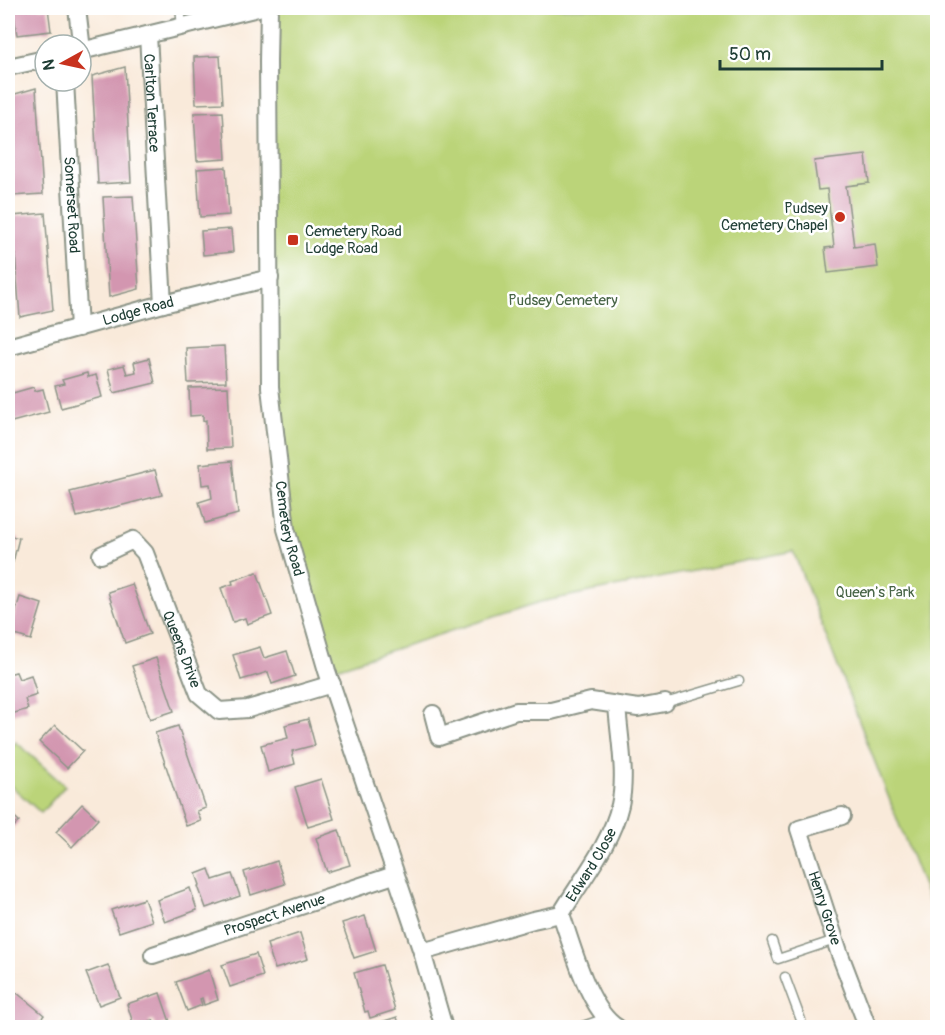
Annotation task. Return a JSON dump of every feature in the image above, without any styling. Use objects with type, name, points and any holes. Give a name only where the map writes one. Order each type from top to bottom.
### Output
[{"type":"street","points":[[76,8],[79,33]]},
{"type":"street","points":[[93,48],[258,8]]},
{"type":"street","name":"Cemetery Road","points":[[269,8],[270,387],[286,529],[332,684],[394,875],[422,952],[444,1028]]},
{"type":"street","name":"Carlton Terrace","points":[[148,35],[163,304]]},
{"type":"street","points":[[8,67],[33,62]]},
{"type":"street","name":"Somerset Road","points":[[66,93],[79,328]]},
{"type":"street","name":"Lodge Road","points":[[8,347],[163,304],[270,278]]},
{"type":"street","name":"Queens Drive","points":[[100,555],[133,540],[145,553],[200,694],[219,711],[248,709],[332,684]]},
{"type":"street","points":[[433,714],[439,737],[516,711],[551,711],[591,701],[638,708],[665,703]]},
{"type":"street","name":"Edward Close","points":[[422,952],[561,914],[602,849],[620,806],[623,783],[617,705]]},
{"type":"street","name":"Henry Grove","points":[[842,816],[799,830],[868,1028]]},
{"type":"street","name":"Prospect Avenue","points":[[153,955],[394,875]]},
{"type":"street","points":[[561,914],[593,1001],[612,1023]]},
{"type":"lane","points":[[180,8],[182,26]]},
{"type":"lane","points":[[665,703],[739,681]]},
{"type":"lane","points":[[772,942],[778,958],[836,940]]},
{"type":"lane","points":[[786,976],[801,1020]]},
{"type":"lane","points":[[577,1028],[612,1023]]},
{"type":"green space","name":"Pudsey Cemetery","points":[[269,8],[937,8],[937,922],[793,551],[540,602],[327,671],[286,529],[270,387]]},
{"type":"green space","points":[[16,742],[65,786],[41,813],[8,783],[8,751]]},
{"type":"building","points":[[13,8],[48,8],[51,31],[17,35]]},
{"type":"building","points":[[220,56],[223,103],[196,104],[194,57]]},
{"type":"building","points":[[125,67],[131,182],[98,184],[93,76]]},
{"type":"building","points":[[33,89],[33,93],[36,93],[43,194],[10,196],[8,96]]},
{"type":"building","points":[[223,112],[226,159],[197,161],[194,113]]},
{"type":"building","name":"Pudsey Cemetery Chapel","points":[[866,155],[869,183],[846,186],[854,247],[875,244],[878,267],[828,273],[825,248],[834,247],[827,189],[818,190],[814,161]]},
{"type":"building","points":[[226,167],[229,215],[200,217],[197,169]]},
{"type":"building","points":[[133,196],[139,289],[109,297],[103,197]]},
{"type":"building","points":[[45,213],[53,310],[20,317],[12,216]]},
{"type":"building","points":[[231,229],[233,252],[203,255],[201,231]]},
{"type":"building","points":[[224,346],[226,382],[188,383],[186,348]]},
{"type":"building","points":[[149,358],[155,383],[114,393],[108,369],[124,365],[127,374],[136,372],[134,362]]},
{"type":"building","points":[[87,373],[88,377],[96,375],[102,397],[61,408],[55,386],[64,384],[62,380]]},
{"type":"building","points":[[34,387],[35,391],[43,389],[49,412],[8,423],[9,394]]},
{"type":"building","points":[[228,387],[231,448],[207,449],[206,420],[203,421],[203,415],[190,416],[189,388]]},
{"type":"building","points":[[232,461],[238,514],[205,523],[199,502],[212,498],[210,484],[202,485],[200,464]]},
{"type":"building","points":[[155,470],[162,495],[77,517],[70,492]]},
{"type":"building","points":[[8,535],[19,538],[13,562],[8,561]]},
{"type":"building","points":[[257,572],[272,615],[247,624],[245,618],[233,622],[221,588],[233,584],[232,581]]},
{"type":"building","points":[[132,584],[150,634],[125,643],[108,592]]},
{"type":"building","points":[[20,597],[42,604],[31,640],[9,633]]},
{"type":"building","points":[[260,647],[264,658],[287,651],[295,676],[272,684],[268,672],[241,680],[233,655]]},
{"type":"building","points":[[156,658],[174,711],[150,719],[132,666]]},
{"type":"building","points":[[16,672],[19,679],[31,675],[37,695],[25,699],[28,709],[8,715],[8,674]]},
{"type":"building","points":[[308,719],[315,745],[292,751],[295,764],[268,772],[261,745],[288,738],[285,725]]},
{"type":"building","points":[[55,725],[83,751],[67,768],[39,742]]},
{"type":"building","points":[[178,726],[206,808],[197,811],[201,821],[186,826],[155,733]]},
{"type":"building","points":[[321,779],[334,819],[308,827],[295,787]]},
{"type":"building","points":[[82,804],[98,819],[72,847],[56,832]]},
{"type":"building","points":[[8,811],[19,821],[8,833]]},
{"type":"building","points":[[339,830],[350,865],[327,872],[316,838]]},
{"type":"building","points":[[277,861],[285,884],[251,895],[244,872]]},
{"type":"building","points":[[209,869],[213,880],[232,874],[240,896],[206,908],[196,874]]},
{"type":"building","points":[[190,888],[197,910],[165,922],[157,900]]},
{"type":"building","points":[[144,899],[152,921],[119,932],[111,910]]},
{"type":"building","points":[[365,916],[376,951],[354,958],[342,923]]},
{"type":"building","points":[[300,933],[308,959],[275,969],[267,944]]},
{"type":"building","points":[[256,954],[263,976],[230,987],[222,965]]},
{"type":"building","points":[[108,965],[120,997],[99,1005],[86,973]]},
{"type":"building","points":[[382,965],[395,1010],[370,1018],[368,1011],[365,1012],[354,973]]},
{"type":"building","points":[[209,970],[218,1000],[204,1005],[202,998],[200,999],[202,1005],[187,1011],[176,982]]},
{"type":"building","points":[[17,993],[44,1015],[34,1028],[18,1028],[8,1019],[8,1004]]},
{"type":"building","points":[[160,993],[170,1022],[156,1027],[153,1020],[149,1021],[151,1027],[149,1028],[134,1026],[127,1004]]},
{"type":"building","points":[[397,1017],[400,1028],[373,1028],[372,1025]]},
{"type":"place","name":"Pudsey Cemetery Chapel","points":[[840,217]]},
{"type":"place","name":"Cemetery Road Lodge Road","points":[[293,240]]},
{"type":"park label","name":"Queen's Park","points":[[875,592]]}]
